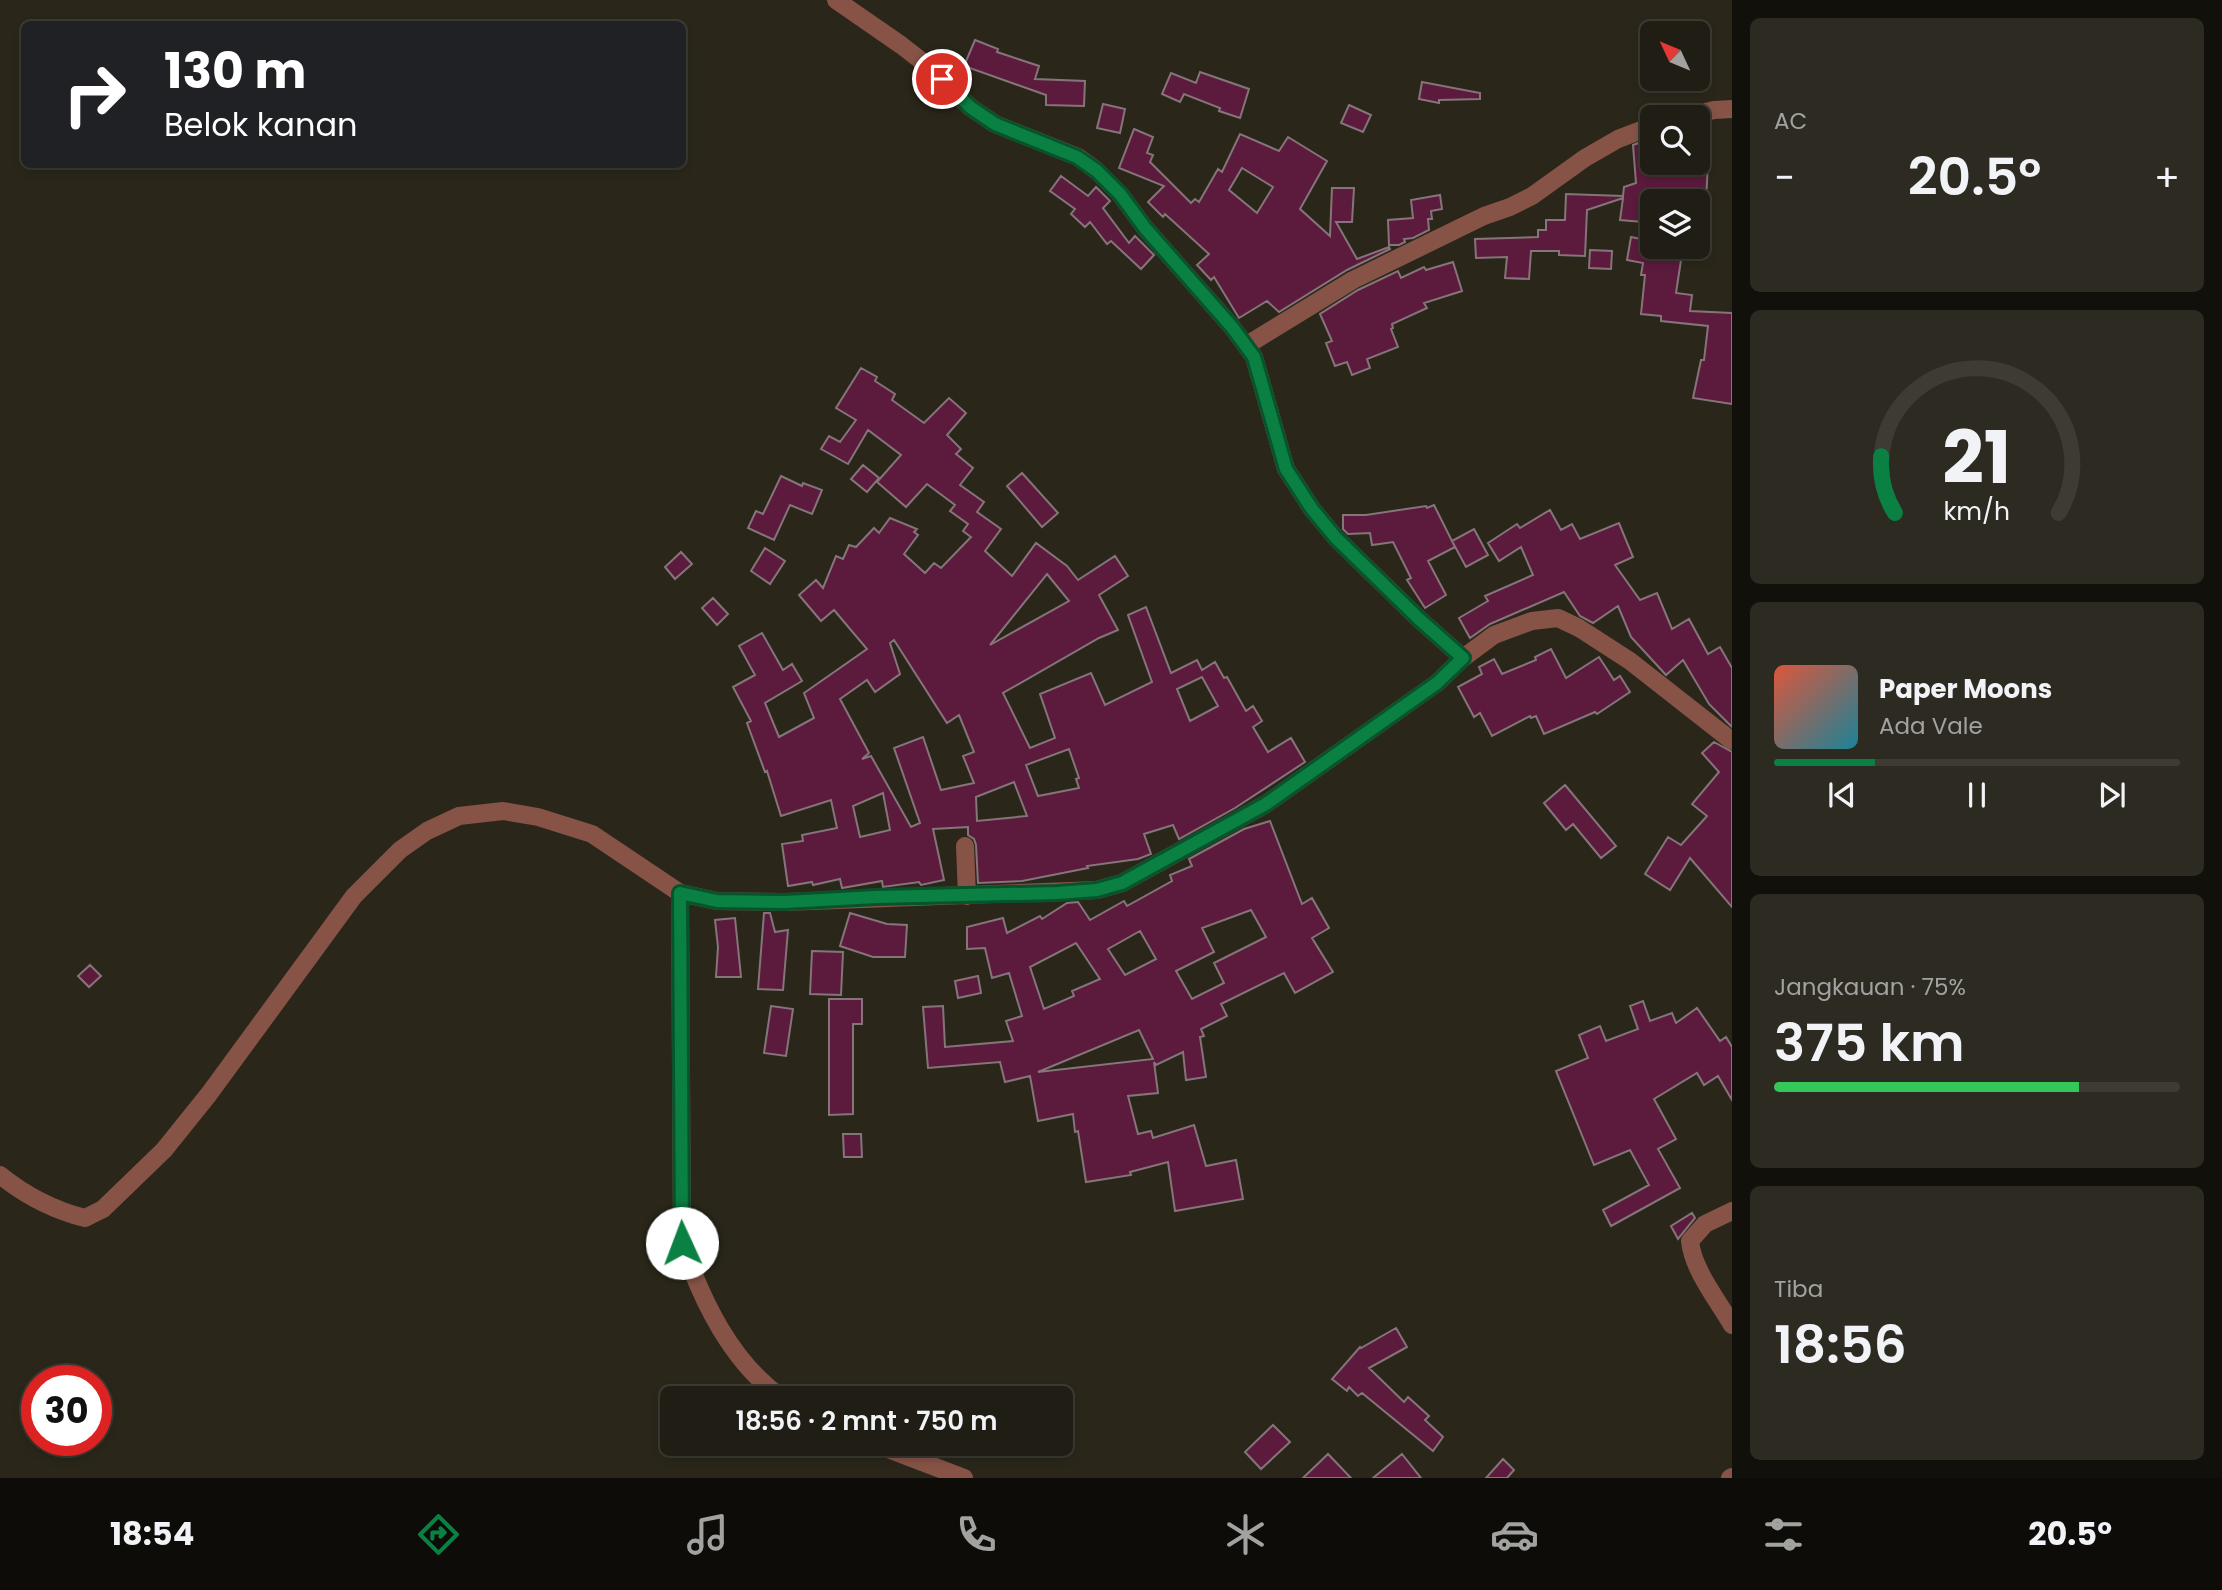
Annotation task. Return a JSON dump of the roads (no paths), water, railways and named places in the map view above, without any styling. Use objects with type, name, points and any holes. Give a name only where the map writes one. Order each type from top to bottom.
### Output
[{"type":"street","points":[[836,0],[901,44],[970,107],[995,124],[1077,157],[1097,171],[1120,194],[1145,228],[1247,345],[1254,357],[1286,469],[1312,509],[1336,538],[1463,658]]},
{"type":"street","points":[[1710,111],[1732,109]]},
{"type":"street","points":[[1247,345],[1353,280],[1484,216],[1532,196],[1585,158],[1618,139],[1640,131]]},
{"type":"street","points":[[0,1175],[41,1203],[68,1214],[85,1218],[103,1209],[164,1150],[209,1094],[354,896],[400,850],[427,831],[459,816],[503,811],[538,817],[592,834],[680,893],[717,901],[785,902],[1097,890],[1122,883],[1266,804],[1437,683],[1463,658],[1494,635],[1532,621],[1558,618],[1630,661],[1732,741]]},
{"type":"street","points":[[965,846],[967,896]]},
{"type":"street","points":[[680,893],[682,1243],[701,1292],[734,1351],[766,1386]]},
{"type":"street","points":[[1732,1211],[1705,1224],[1690,1241],[1691,1253],[1732,1325]]},
{"type":"street","points":[[906,1456],[964,1478]]}]
